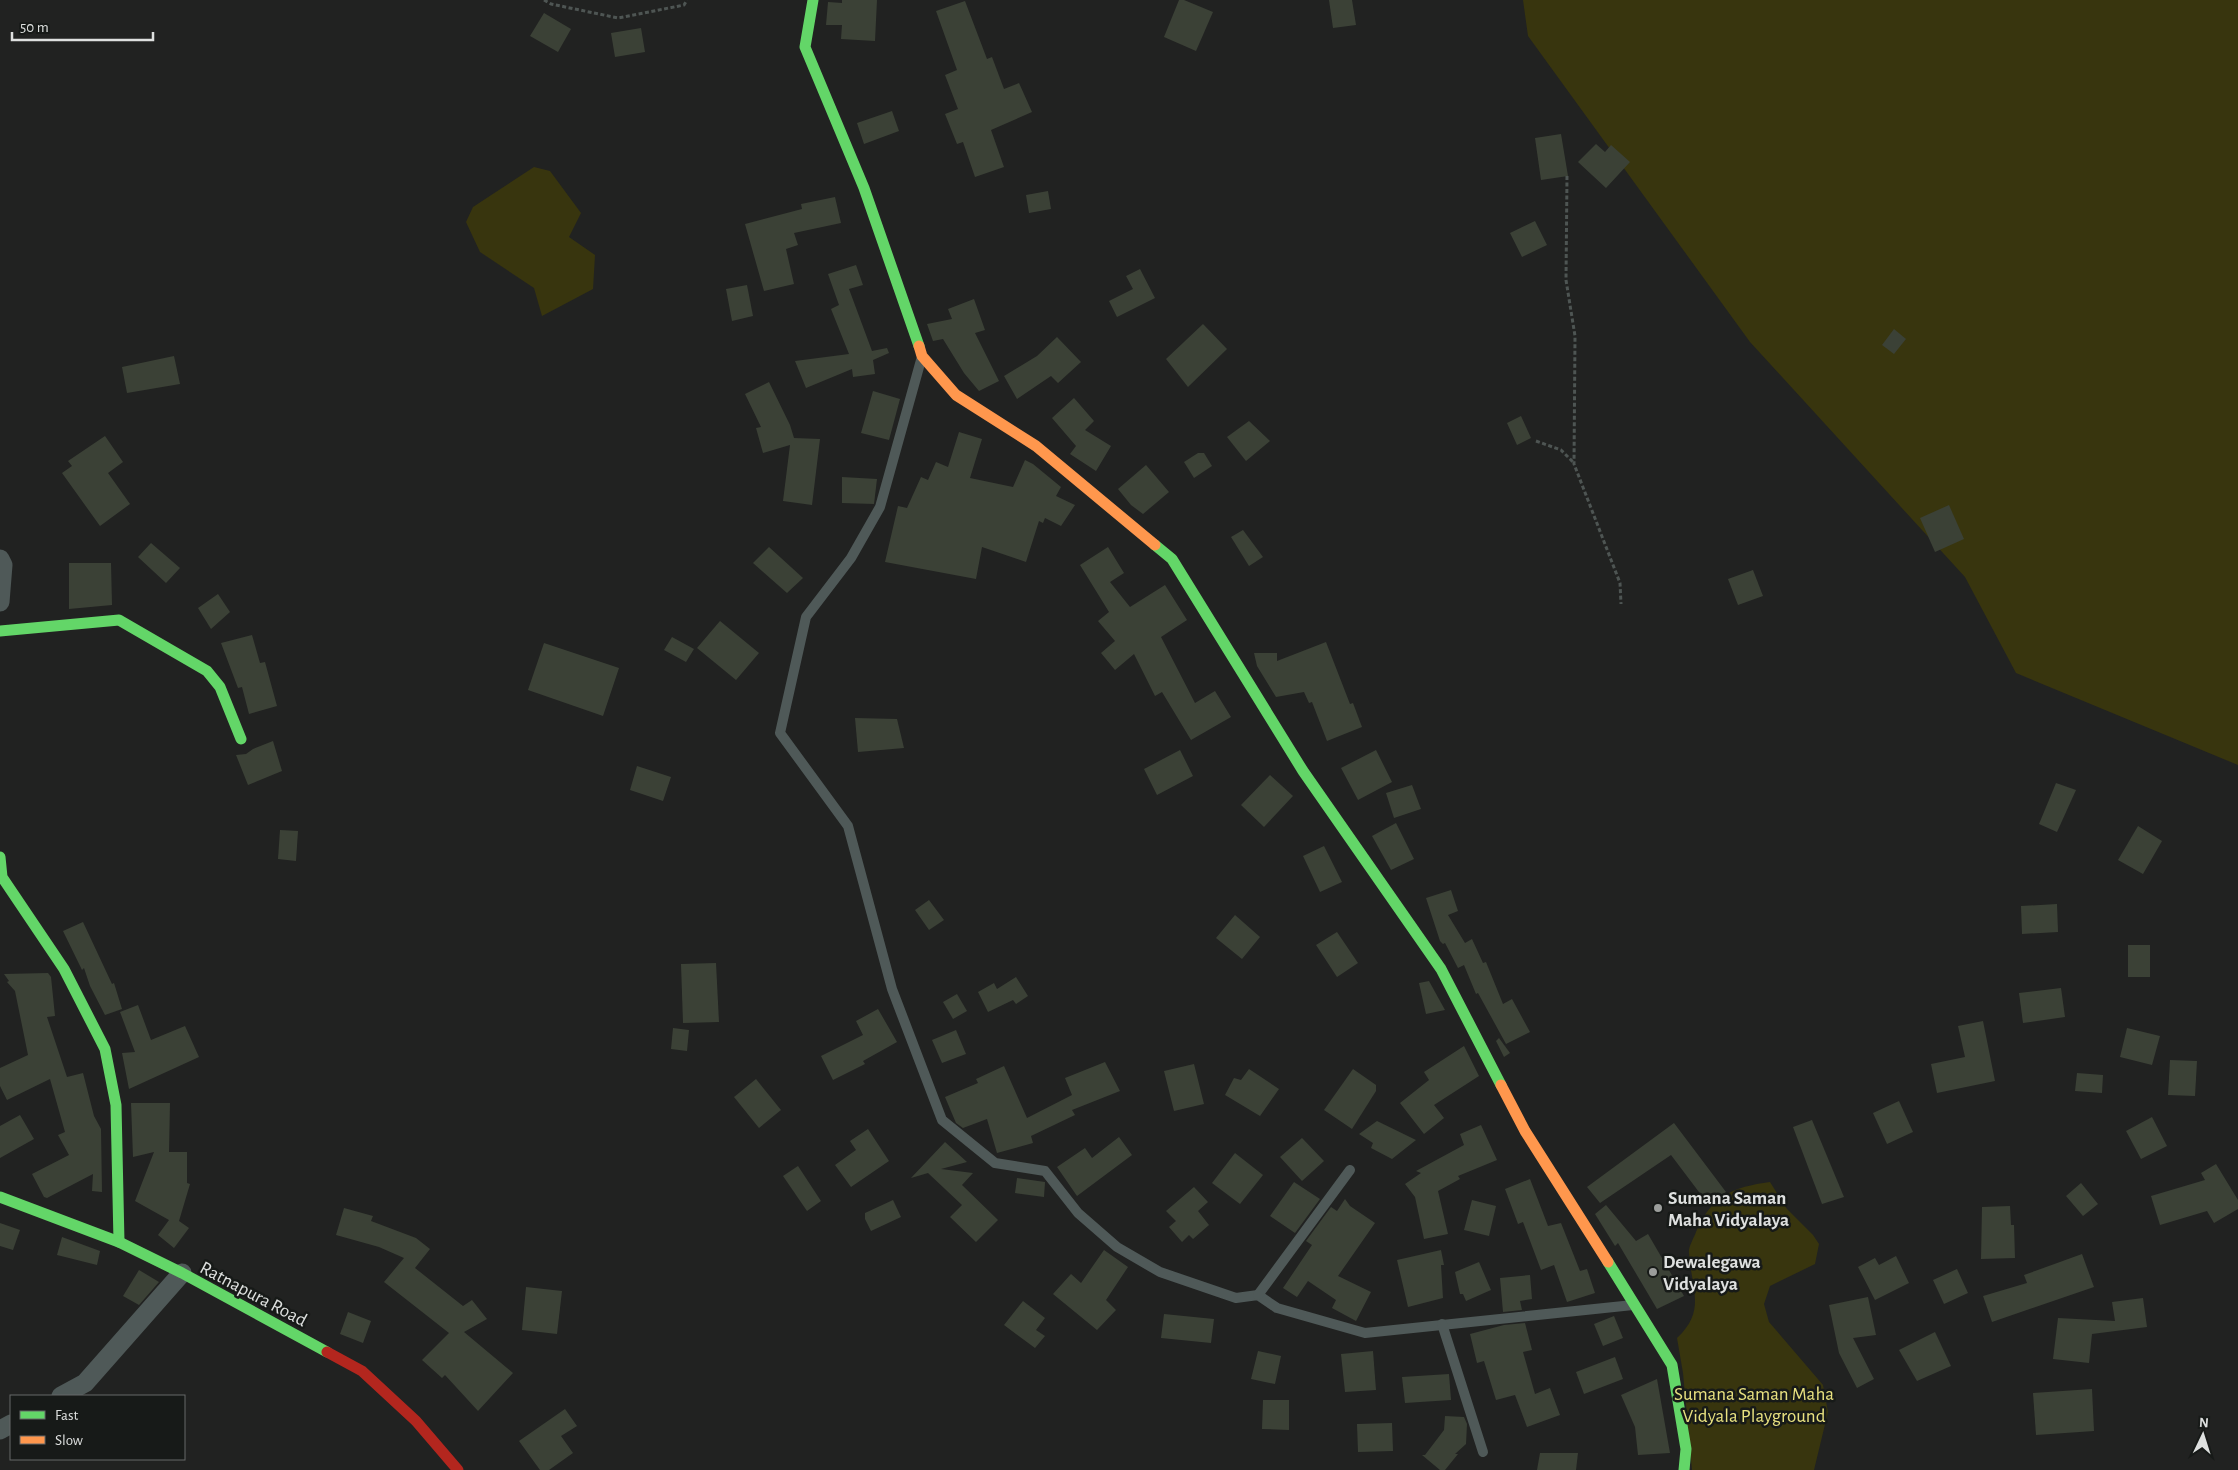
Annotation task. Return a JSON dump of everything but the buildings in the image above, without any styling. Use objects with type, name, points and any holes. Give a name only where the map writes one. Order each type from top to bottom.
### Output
[{"type":"main road","points":[[813,0],[805,48],[864,188],[922,356],[956,395],[1036,446],[1172,558],[1303,771],[1441,968],[1525,1131],[1672,1365],[1686,1449],[1684,1470]]},
{"type":"main road","points":[[0,630],[119,620],[207,671],[220,687],[241,739]]},
{"type":"main road","points":[[0,857],[4,885],[64,969],[105,1049],[116,1106],[119,1242]]},
{"type":"main road","name":"Ratnapura Road","points":[[0,1197],[119,1242],[182,1273],[362,1371],[416,1421],[458,1470]]},
{"type":"street","points":[[0,558],[3,565],[0,602]]},
{"type":"street","points":[[63,1395],[85,1383],[182,1273]]},
{"type":"lane","points":[[922,356],[880,507],[851,558],[806,617],[780,733],[848,826],[892,989],[942,1120],[995,1163],[1045,1171],[1078,1213],[1117,1247],[1160,1272],[1236,1298],[1258,1295],[1276,1308],[1365,1332],[1634,1305]]},
{"type":"lane","points":[[1258,1295],[1350,1170]]},
{"type":"lane","points":[[1442,1324],[1483,1452]]},
{"type":"path","points":[[544,0],[551,4],[618,18],[684,5],[687,0]]},
{"type":"path","points":[[1568,176],[1566,280],[1575,336],[1574,464],[1620,583],[1622,604]]},
{"type":"path","points":[[1536,441],[1561,450],[1574,464]]},
{"type":"green space","points":[[1523,0],[2238,0],[2238,765],[2016,673],[1965,577],[1750,342],[1528,36]]},
{"type":"green space","points":[[534,167],[550,171],[581,213],[569,237],[595,255],[593,289],[542,316],[534,288],[480,252],[466,222],[473,207]]},
{"type":"green space","name":"Sumana Saman Maha Vidyala Playground","points":[[1770,1182],[1787,1209],[1813,1235],[1819,1244],[1815,1264],[1770,1286],[1764,1304],[1769,1322],[1823,1385],[1828,1412],[1814,1470],[1692,1470],[1683,1373],[1677,1338],[1692,1318],[1695,1308],[1689,1248],[1702,1220],[1716,1202],[1734,1191]]},
{"type":"traffic: fast","points":[[813,0],[805,47],[864,188],[919,346]]},
{"type":"traffic: fast","points":[[1155,545],[1172,559],[1303,771],[1441,969],[1501,1085]]},
{"type":"traffic: fast","points":[[0,631],[119,620],[207,671],[220,687],[241,739]]},
{"type":"traffic: fast","points":[[0,857],[2,877],[64,969],[105,1049],[116,1105],[119,1242]]},
{"type":"traffic: fast","points":[[0,1197],[119,1242],[182,1273],[327,1352]]},
{"type":"traffic: fast","points":[[1608,1262],[1672,1365],[1686,1449],[1684,1470]]},
{"type":"traffic: slow","points":[[919,346],[922,356],[956,395],[1036,446],[1155,545]]},
{"type":"traffic: slow","points":[[1501,1085],[1525,1131],[1608,1262]]},
{"type":"traffic: jam","points":[[327,1352],[362,1371],[416,1421],[458,1470]]},
{"type":"place","name":"Sumana Saman Maha Vidyalaya","points":[[1658,1208]]},
{"type":"place","name":"Dewalegawa Vidyalaya","points":[[1653,1272]]}]
